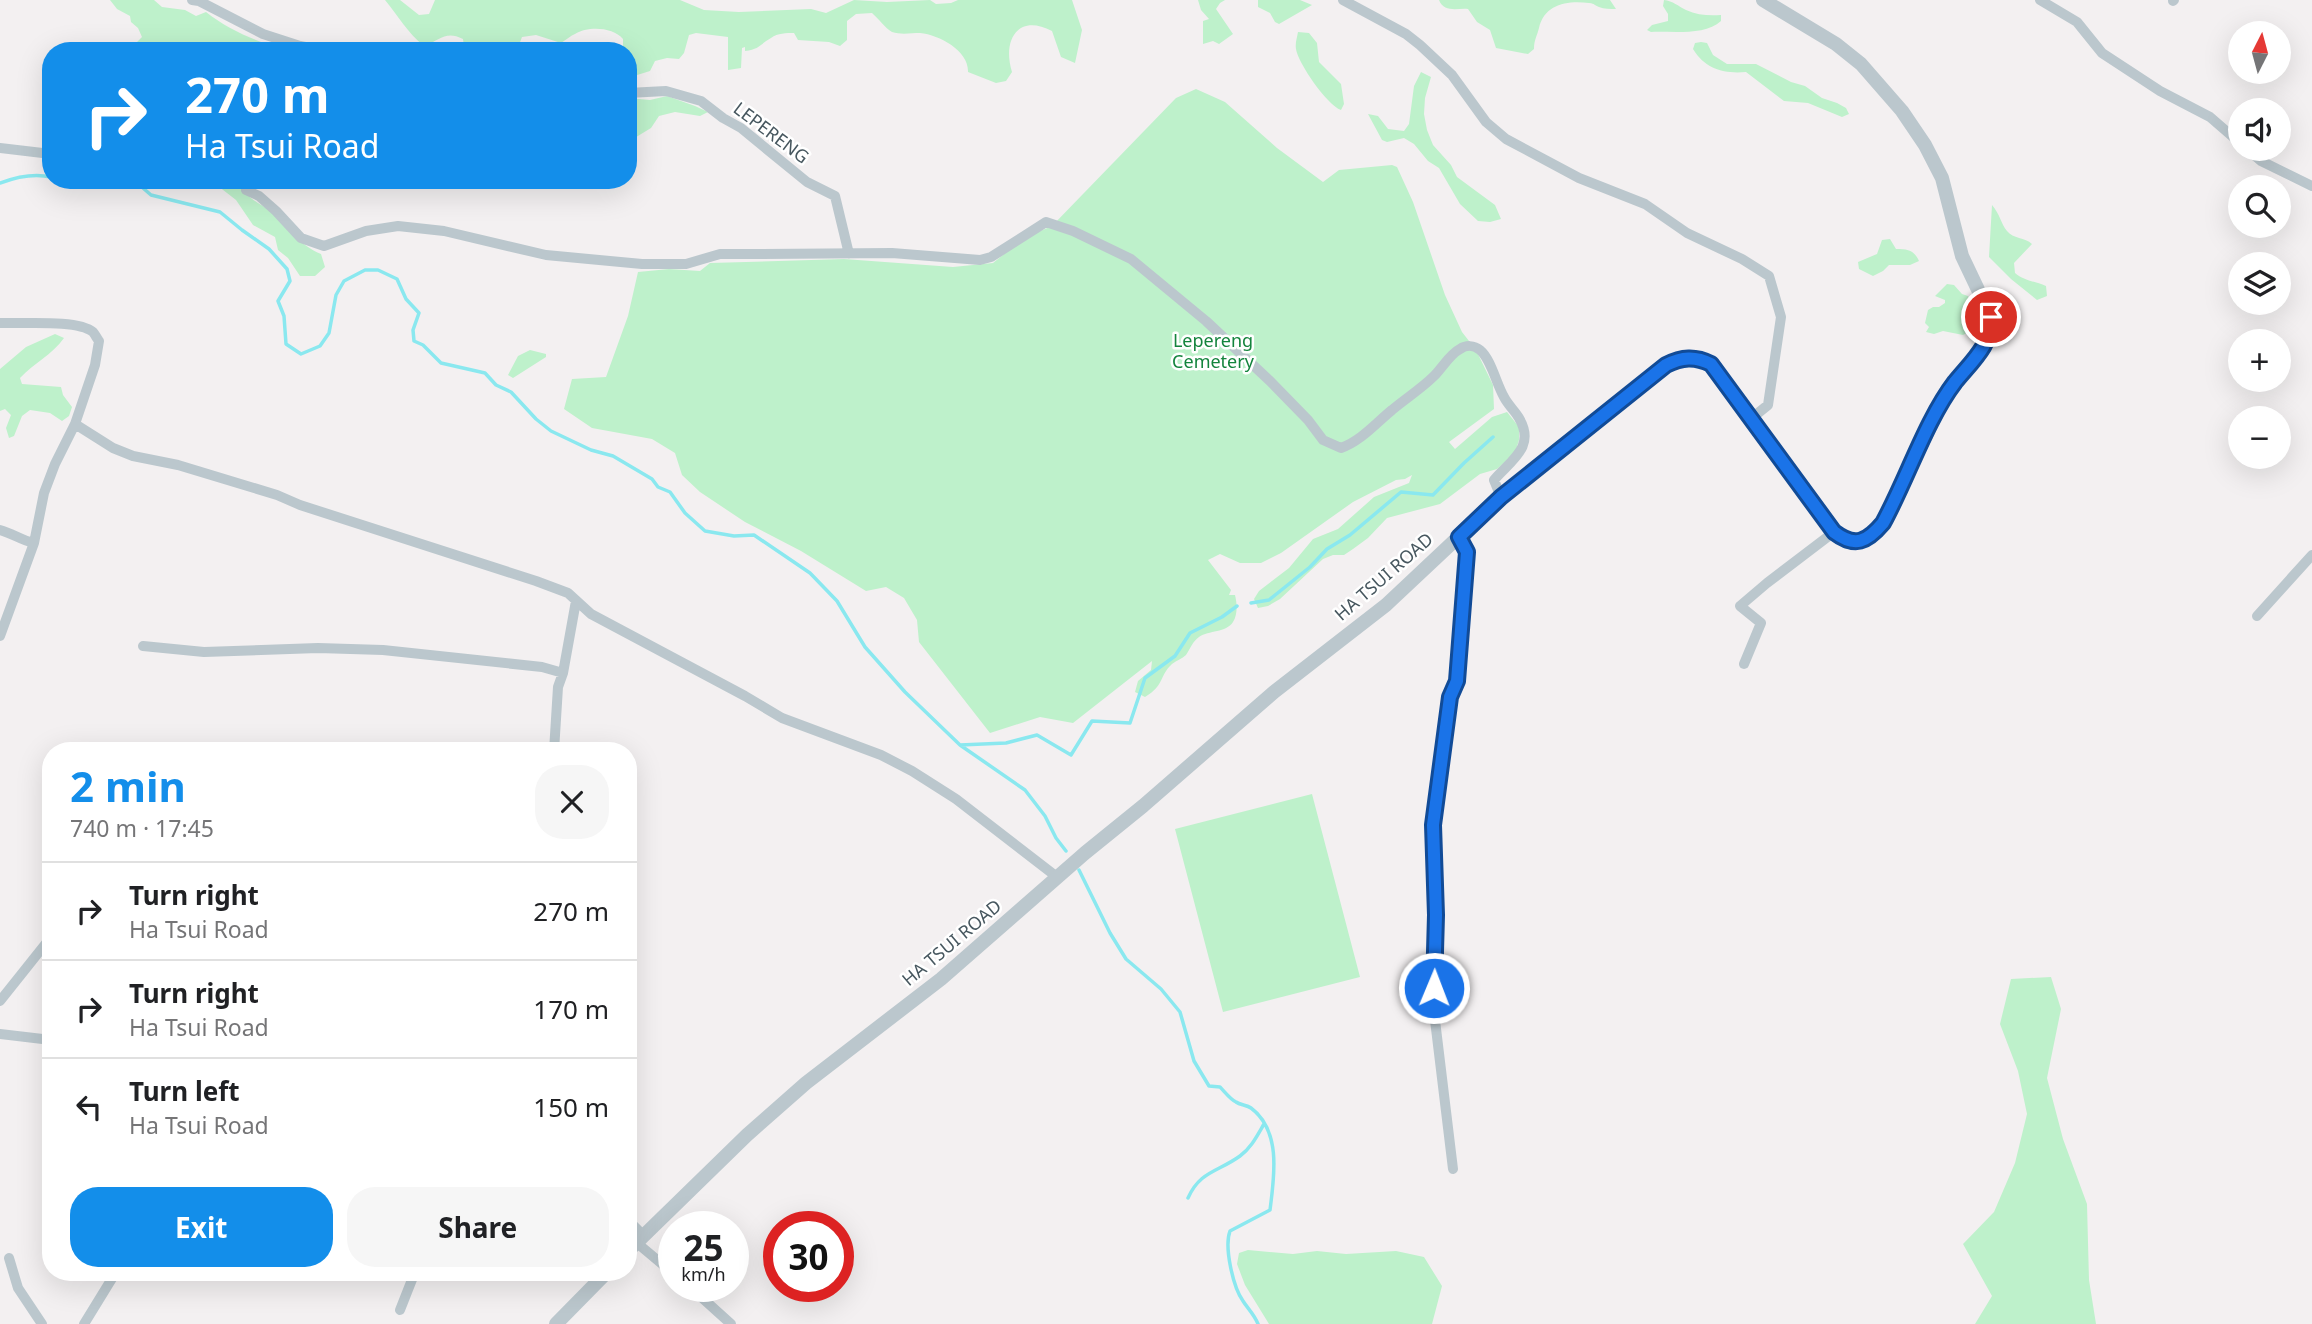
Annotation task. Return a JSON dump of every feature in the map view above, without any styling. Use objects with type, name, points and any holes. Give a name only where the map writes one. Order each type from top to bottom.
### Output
[{"type":"street","points":[[192,0],[199,1],[263,34],[288,42]]},
{"type":"street","points":[[1343,0],[1406,34],[1420,45],[1452,75],[1486,122],[1506,139],[1579,178],[1645,204],[1687,233],[1742,259],[1769,276],[1781,317],[1768,405],[1752,418]]},
{"type":"street","points":[[1744,664],[1761,623],[1740,606],[1834,532],[1847,542],[1861,541],[1883,523],[1939,409],[1954,384],[1989,339],[1991,317],[1962,256],[1942,178],[1925,145],[1902,111],[1861,64],[1836,44],[1763,0]]},
{"type":"street","points":[[2040,0],[2077,22],[2102,53],[2160,91],[2210,117],[2228,133]]},
{"type":"street","name":"LEPERENG","points":[[637,93],[666,91],[701,100],[723,118],[741,128],[807,182],[835,196],[849,254]]},
{"type":"street","points":[[0,148],[42,153]]},
{"type":"street","points":[[2263,161],[2312,186]]},
{"type":"street","points":[[246,190],[259,196],[301,238],[324,246],[366,231],[398,226],[444,231],[546,255],[642,264],[686,264],[720,254],[892,253],[980,260],[991,257],[1046,222],[1073,231],[1131,259],[1206,321],[1270,381],[1324,440],[1341,448],[1375,426],[1418,390],[1460,349],[1471,346],[1478,348],[1487,358],[1494,380],[1508,406],[1525,428],[1526,439],[1522,450],[1494,480],[1501,497]]},
{"type":"street","points":[[0,323],[64,323],[94,332],[99,341],[95,365],[75,424],[44,493],[34,543],[0,636]]},
{"type":"street","name":"HA TSUI ROAD","points":[[637,1242],[738,1143],[806,1083],[941,979],[1274,692],[1385,605],[1501,497],[1666,365],[1680,358],[1701,359],[1711,364],[1834,532]]},
{"type":"street","points":[[75,424],[113,449],[133,456],[178,465],[277,495],[300,505],[536,580],[568,593],[600,620],[782,718],[881,755],[912,771],[956,799],[1057,877]]},
{"type":"street","points":[[0,530],[34,543]]},
{"type":"street","points":[[1453,1168],[1434,1012],[1436,915],[1433,825],[1450,697],[1457,681],[1467,552],[1459,537]]},
{"type":"street","points":[[2257,616],[2312,555]]},
{"type":"street","points":[[555,742],[558,687],[576,601]]},
{"type":"street","points":[[143,646],[204,652],[318,648],[383,650],[542,667],[563,673]]},
{"type":"street","points":[[0,1000],[42,948]]},
{"type":"street","points":[[0,1034],[42,1039]]},
{"type":"street","points":[[637,1244],[658,1261]]},
{"type":"street","points":[[9,1258],[18,1288],[42,1324]]},
{"type":"street","points":[[84,1324],[111,1281]]},
{"type":"street","points":[[400,1310],[411,1281]]},
{"type":"street","points":[[556,1324],[598,1281]]},
{"type":"street","points":[[707,1302],[731,1324]]},
{"type":"green space","points":[[110,0],[154,0],[162,7],[185,10],[196,16],[206,12],[234,30],[262,42],[137,42],[142,37],[138,28],[131,22],[130,16],[117,9]]},
{"type":"green space","points":[[385,0],[400,0],[419,15],[429,14],[435,0],[680,0],[704,10],[739,12],[811,9],[826,13],[854,0],[930,0],[936,4],[958,0],[1072,0],[1082,30],[1075,63],[1061,57],[1052,31],[1030,25],[1022,28],[1011,40],[1009,60],[1012,72],[1006,81],[996,83],[968,72],[964,57],[952,45],[928,34],[892,32],[872,13],[856,14],[847,21],[847,40],[840,46],[829,42],[798,40],[794,33],[779,34],[754,49],[745,51],[745,47],[742,48],[741,68],[728,70],[728,37],[696,33],[689,35],[684,53],[679,59],[655,61],[650,71],[637,75],[637,42],[623,42],[619,35],[600,29],[580,31],[562,42],[536,35],[522,37],[520,42],[463,42],[463,39],[452,35],[432,42],[420,42]]},
{"type":"green space","points":[[1198,0],[1225,0],[1216,9],[1233,34],[1219,44],[1213,41],[1203,44],[1203,21],[1209,19],[1201,10]]},
{"type":"green space","points":[[1258,0],[1300,0],[1312,5],[1279,24],[1270,13],[1258,7]]},
{"type":"green space","points":[[1439,0],[1610,0],[1616,9],[1581,2],[1558,5],[1542,20],[1534,49],[1528,54],[1496,48],[1490,30],[1477,22],[1468,9],[1447,8]]},
{"type":"green space","points":[[1664,0],[1694,13],[1721,15],[1721,21],[1697,31],[1651,32],[1647,30],[1652,25],[1668,21],[1668,14],[1663,6]]},
{"type":"green space","points":[[1298,32],[1309,33],[1317,43],[1319,62],[1341,84],[1344,104],[1341,110],[1321,92],[1302,64],[1296,49]]},
{"type":"green space","points":[[1695,43],[1707,43],[1713,55],[1727,64],[1756,64],[1837,103],[1846,108],[1849,114],[1842,117],[1808,103],[1784,101],[1746,72],[1723,71],[1709,66],[1693,49]]},
{"type":"green space","points":[[1421,72],[1431,77],[1424,114],[1433,145],[1451,165],[1457,177],[1495,205],[1501,219],[1478,221],[1460,204],[1439,168],[1428,161],[1414,144],[1404,138],[1387,142],[1382,140],[1368,114],[1378,116],[1388,129],[1404,131],[1409,124],[1414,86]]},
{"type":"green space","name":"Lepereng Cemetery","points":[[1196,89],[1225,102],[1277,148],[1323,182],[1339,170],[1392,165],[1397,167],[1413,202],[1445,295],[1462,332],[1476,350],[1493,385],[1494,409],[1449,442],[1455,449],[1492,417],[1507,412],[1519,427],[1519,440],[1515,453],[1497,469],[1480,474],[1440,504],[1387,518],[1368,538],[1344,555],[1323,559],[1280,599],[1268,606],[1258,608],[1254,599],[1259,591],[1289,568],[1313,539],[1338,529],[1374,497],[1409,483],[1412,475],[1396,480],[1353,502],[1281,553],[1261,563],[1240,563],[1220,554],[1208,560],[1231,590],[1229,595],[1235,595],[1235,619],[1230,626],[1197,639],[1186,655],[1172,664],[1156,688],[1145,697],[1135,692],[1138,681],[1151,670],[1152,661],[1073,723],[1040,717],[990,733],[919,642],[917,620],[904,598],[886,587],[866,591],[801,551],[745,522],[700,492],[682,475],[675,453],[652,439],[592,428],[564,409],[572,379],[606,377],[628,316],[638,272],[669,269],[700,271],[710,263],[844,259],[953,267],[993,263],[1024,238],[1052,226],[1176,98]]},
{"type":"green space","points":[[667,96],[708,112],[700,116],[675,112],[659,116],[651,128],[637,137],[637,99],[650,100]]},
{"type":"green space","points":[[222,189],[243,189],[300,241],[321,254],[325,267],[315,276],[300,276],[288,258],[278,250],[275,237],[253,225],[236,200]]},
{"type":"green space","points":[[1992,205],[2010,234],[2032,244],[2014,263],[2015,273],[2046,286],[2047,296],[2037,300],[1989,257]]},
{"type":"green space","points":[[1890,239],[1896,249],[1910,251],[1919,261],[1910,265],[1889,265],[1873,276],[1859,269],[1858,262],[1877,254],[1882,240]]},
{"type":"green space","points":[[1947,284],[1954,285],[1962,294],[1968,296],[1975,311],[1970,331],[1963,335],[1943,331],[1934,334],[1926,332],[1929,327],[1925,323],[1928,310],[1945,303],[1945,300],[1935,296]]},
{"type":"green space","points":[[55,334],[64,338],[20,378],[22,384],[61,387],[63,395],[72,407],[69,416],[62,421],[50,413],[30,410],[22,416],[14,436],[9,438],[6,428],[11,415],[5,409],[0,411],[0,369],[26,347]]},
{"type":"green space","points":[[530,350],[546,354],[546,357],[513,378],[508,375],[518,356]]},
{"type":"green space","points":[[1312,794],[1360,977],[1223,1012],[1175,829]]},
{"type":"green space","points":[[2051,977],[2061,1009],[2047,1078],[2063,1139],[2087,1204],[2089,1280],[2096,1324],[1975,1324],[1992,1296],[1963,1244],[1994,1212],[2015,1163],[2027,1114],[2018,1071],[2000,1024],[2011,979]]},
{"type":"green space","points":[[1248,1250],[1293,1254],[1317,1251],[1346,1254],[1396,1251],[1424,1257],[1442,1286],[1432,1324],[1269,1324],[1245,1285],[1237,1264],[1239,1253]]},
{"type":"waterway","points":[[0,183],[25,176],[42,176]]},
{"type":"waterway","points":[[144,189],[151,195],[220,212],[269,249],[287,269],[290,281],[278,301],[284,316],[286,344],[301,354],[320,346],[329,333],[336,295],[344,281],[365,270],[378,270],[397,279],[406,299],[419,313],[413,330],[414,341],[423,345],[441,363],[485,373],[496,385],[511,392],[551,431],[591,450],[613,456],[652,479],[658,487],[670,492],[685,513],[705,531],[734,536],[754,535],[810,573],[837,601],[865,647],[905,692],[960,745],[1025,790],[1066,851]]},
{"type":"waterway","points":[[1251,603],[1269,600],[1310,567],[1327,549],[1350,535],[1401,492],[1433,495],[1493,437]]},
{"type":"waterway","points":[[960,745],[1006,743],[1037,735],[1071,755],[1092,721],[1130,723],[1145,678],[1175,656],[1190,633],[1237,606]]},
{"type":"waterway","points":[[1079,870],[1126,959],[1161,989],[1180,1012],[1194,1061],[1209,1086],[1220,1087],[1234,1101],[1251,1108],[1268,1129],[1274,1156],[1270,1210],[1230,1231],[1228,1238],[1236,1286],[1258,1324]]},
{"type":"waterway","points":[[1188,1198],[1204,1177],[1244,1153],[1264,1124]]},
{"type":"route","points":[[1434,988],[1436,915],[1433,825],[1450,697],[1457,681],[1467,552],[1459,537],[1501,497],[1666,365],[1680,358],[1692,358],[1711,364],[1834,532],[1847,542],[1861,541],[1883,523],[1939,409],[1954,384],[1989,339],[1991,317]]}]
